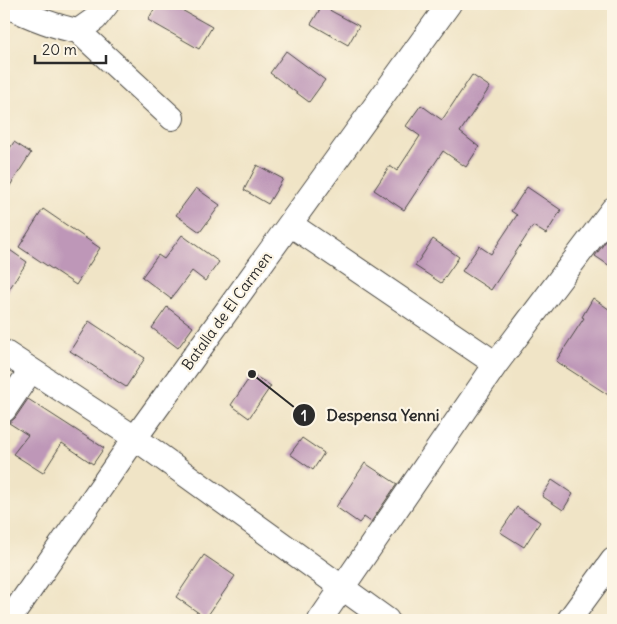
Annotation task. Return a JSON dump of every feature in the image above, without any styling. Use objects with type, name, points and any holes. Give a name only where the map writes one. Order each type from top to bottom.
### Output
[{"type":"street","points":[[4,4],[59,28],[78,31],[172,118]]},
{"type":"street","points":[[78,31],[95,19],[107,4]]},
{"type":"street","name":"Batalla de El Carmen","points":[[8,620],[136,438],[449,4]]},
{"type":"street","points":[[320,620],[496,364],[613,209]]},
{"type":"street","points":[[290,224],[496,364]]},
{"type":"street","points":[[4,352],[136,438],[387,620]]},
{"type":"street","points":[[4,410],[30,370]]},
{"type":"street","points":[[569,620],[613,560]]},
{"type":"building","points":[[157,4],[171,4],[212,27],[199,49],[148,20]]},
{"type":"building","points":[[322,6],[359,26],[348,45],[311,24]]},
{"type":"building","points":[[286,51],[325,80],[309,102],[270,73]]},
{"type":"building","points":[[472,75],[490,87],[460,132],[479,147],[466,167],[443,151],[404,210],[374,190],[390,166],[397,171],[420,136],[406,126],[421,105],[442,120]]},
{"type":"building","points":[[14,142],[31,153],[4,195],[4,157]]},
{"type":"building","points":[[257,165],[283,179],[268,204],[244,190]]},
{"type":"building","points":[[527,187],[561,210],[546,234],[533,226],[491,290],[462,271],[479,246],[491,254],[517,215],[511,211]]},
{"type":"building","points":[[196,188],[220,205],[200,232],[176,215]]},
{"type":"building","points":[[43,209],[100,248],[76,285],[19,247]]},
{"type":"building","points":[[613,231],[613,268],[595,256]]},
{"type":"building","points":[[182,235],[219,262],[205,281],[192,271],[171,299],[142,277],[158,255],[164,259]]},
{"type":"building","points":[[433,239],[459,257],[441,283],[415,266]]},
{"type":"building","points":[[4,246],[27,262],[4,297]]},
{"type":"building","points":[[593,298],[613,312],[613,398],[556,361],[584,318],[582,317]]},
{"type":"building","points":[[167,307],[193,327],[178,348],[152,328]]},
{"type":"building","points":[[89,321],[145,358],[126,387],[70,351]]},
{"type":"building","points":[[252,374],[271,386],[249,418],[231,405]]},
{"type":"building","points":[[28,399],[104,448],[93,464],[62,443],[43,473],[13,454],[28,435],[9,423],[15,418]]},
{"type":"building","points":[[302,438],[324,453],[313,470],[290,454]]},
{"type":"building","points":[[365,463],[397,484],[371,522],[364,517],[359,523],[336,507]]},
{"type":"building","points":[[552,480],[573,494],[563,510],[542,496]]},
{"type":"building","points":[[517,507],[540,522],[524,547],[500,532]]},
{"type":"building","points":[[204,555],[235,576],[206,618],[176,597]]},
{"type":"place","name":"Despensa Yenni","points":[[252,374]]}]
